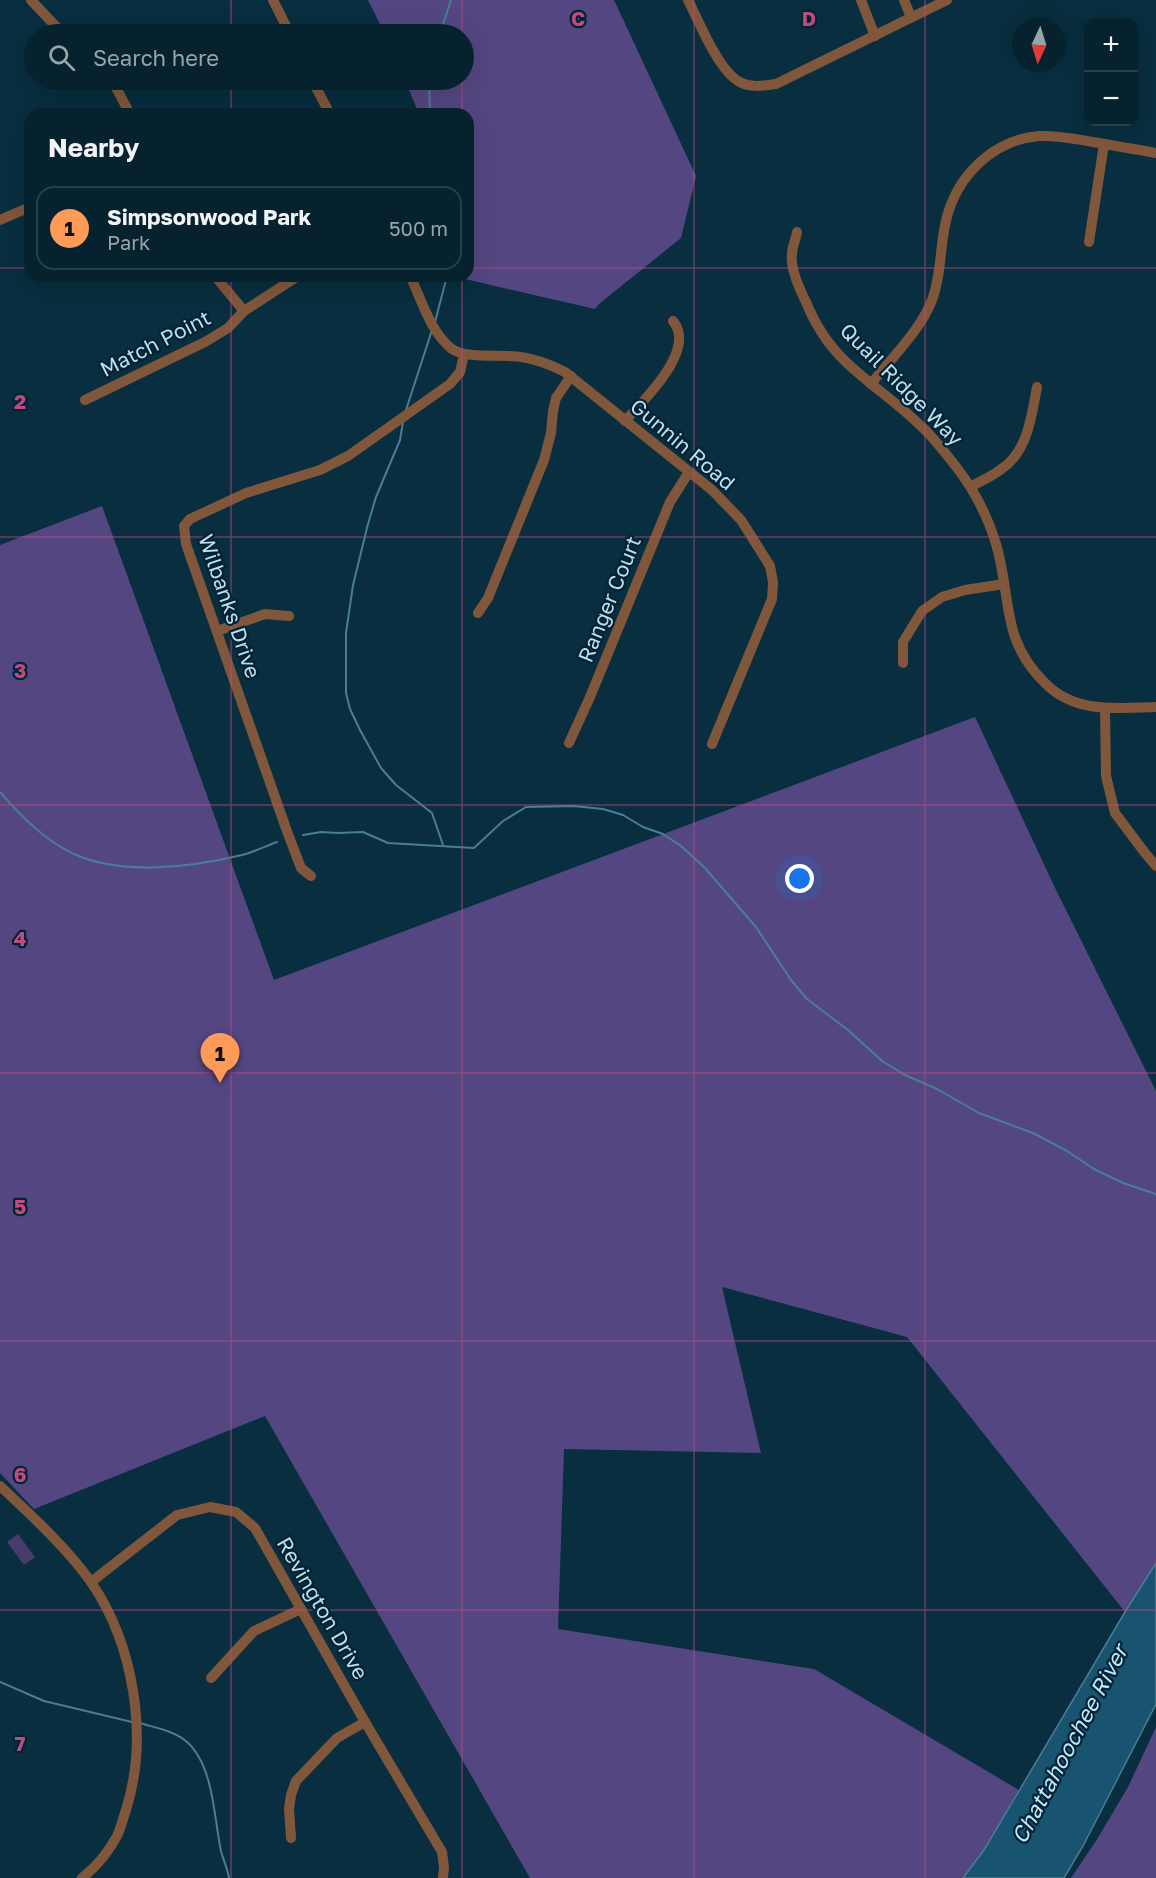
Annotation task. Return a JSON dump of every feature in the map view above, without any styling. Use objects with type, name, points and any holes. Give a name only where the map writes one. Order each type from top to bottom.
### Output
[{"type":"street","points":[[31,0],[54,24]]},
{"type":"street","points":[[273,0],[285,24]]},
{"type":"street","points":[[688,0],[724,70],[739,82],[757,86],[776,84],[947,0]]},
{"type":"street","points":[[861,0],[875,36]]},
{"type":"street","points":[[904,0],[911,17]]},
{"type":"street","points":[[117,90],[127,108]]},
{"type":"street","points":[[317,90],[327,108]]},
{"type":"street","points":[[871,384],[923,319],[933,299],[948,213],[954,195],[964,178],[983,159],[997,149],[1037,136],[1054,136],[1156,153]]},
{"type":"street","points":[[1089,242],[1104,144]]},
{"type":"street","points":[[0,220],[24,210]]},
{"type":"street","name":"Quail Ridge Way","points":[[797,232],[791,255],[798,283],[810,311],[832,347],[845,362],[922,427],[971,487],[997,545],[1016,644],[1027,662],[1045,684],[1061,695],[1091,707],[1105,709],[1156,706]]},
{"type":"street","points":[[220,282],[244,311]]},
{"type":"street","name":"Match Point","points":[[85,400],[205,342],[228,328],[244,311],[289,282]]},
{"type":"street","points":[[413,282],[434,326],[454,351],[464,354]]},
{"type":"street","points":[[625,421],[671,365],[679,343],[677,326],[673,321]]},
{"type":"street","name":"Gunnin Road","points":[[464,354],[519,356],[543,361],[566,372],[712,490],[741,520],[770,566],[773,582],[772,599],[712,744]]},
{"type":"street","name":"Wilbanks Drive","points":[[312,876],[301,868],[186,544],[184,526],[190,519],[246,493],[320,470],[348,456],[450,384],[460,372],[464,354]]},
{"type":"street","points":[[478,613],[488,598],[544,460],[556,398],[572,376]]},
{"type":"street","points":[[971,487],[1000,470],[1023,446],[1037,387]]},
{"type":"street","name":"Ranger Court","points":[[569,743],[670,502],[689,471]]},
{"type":"street","points":[[903,663],[903,642],[922,611],[942,597],[965,590],[1004,584]]},
{"type":"street","points":[[218,631],[266,614],[289,616]]},
{"type":"street","points":[[1105,709],[1106,776],[1115,813],[1144,854],[1156,866]]},
{"type":"street","points":[[0,1486],[26,1510],[91,1582],[117,1631],[133,1685],[137,1750],[135,1779],[118,1835],[104,1855],[82,1878]]},
{"type":"street","name":"Revington Drive","points":[[91,1582],[177,1515],[210,1507],[236,1512],[255,1528],[442,1852],[443,1878]]},
{"type":"street","points":[[211,1678],[254,1631],[301,1609]]},
{"type":"street","points":[[291,1838],[289,1809],[296,1781],[337,1738],[365,1722]]},
{"type":"shaded area","points":[[368,0],[614,0],[696,176],[681,238],[595,309],[474,281],[474,108],[417,108],[409,90],[474,90],[474,24],[380,24]]},
{"type":"shaded area","points":[[102,506],[274,980],[975,717],[1056,890],[1156,1091],[1156,1563],[1125,1612],[907,1337],[722,1287],[761,1453],[564,1449],[558,1629],[814,1669],[1019,1790],[984,1850],[963,1878],[530,1878],[265,1416],[34,1509],[0,1473],[0,545]]},
{"type":"shaded area","points":[[18,1534],[35,1557],[24,1565],[7,1542]]},
{"type":"shaded area","points":[[1156,1727],[1156,1878],[1071,1878],[1128,1787]]},
{"type":"water","name":"Chattahoochee River","points":[[1156,1563],[1156,1704],[1083,1846],[1064,1878],[963,1878],[984,1850]]},
{"type":"waterway","points":[[443,24],[451,0]]},
{"type":"waterway","points":[[429,90],[430,108]]},
{"type":"waterway","points":[[435,322],[445,282]]},
{"type":"waterway","points":[[406,410],[432,330]]},
{"type":"waterway","points":[[403,422],[400,440],[376,497],[353,585],[346,633],[346,693],[350,709],[381,768],[396,785],[432,813],[443,845]]},
{"type":"waterway","points":[[0,792],[53,842],[74,854],[113,865],[180,866],[242,855],[277,842]]},
{"type":"waterway","points":[[303,835],[321,832],[363,832],[388,843],[474,848],[503,821],[526,807],[573,806],[603,809],[623,815],[643,827],[663,834],[681,846],[704,867],[756,927],[791,980],[807,999],[848,1030],[882,1061],[979,1113],[1033,1133],[1094,1169],[1123,1183],[1156,1194]]},
{"type":"waterway","points":[[0,1682],[44,1701],[132,1722]]},
{"type":"waterway","points":[[140,1723],[177,1735],[196,1752],[212,1793],[221,1851],[229,1878]]},
{"type":"place","name":"Simpsonwood Park","points":[[220,1083]]}]
